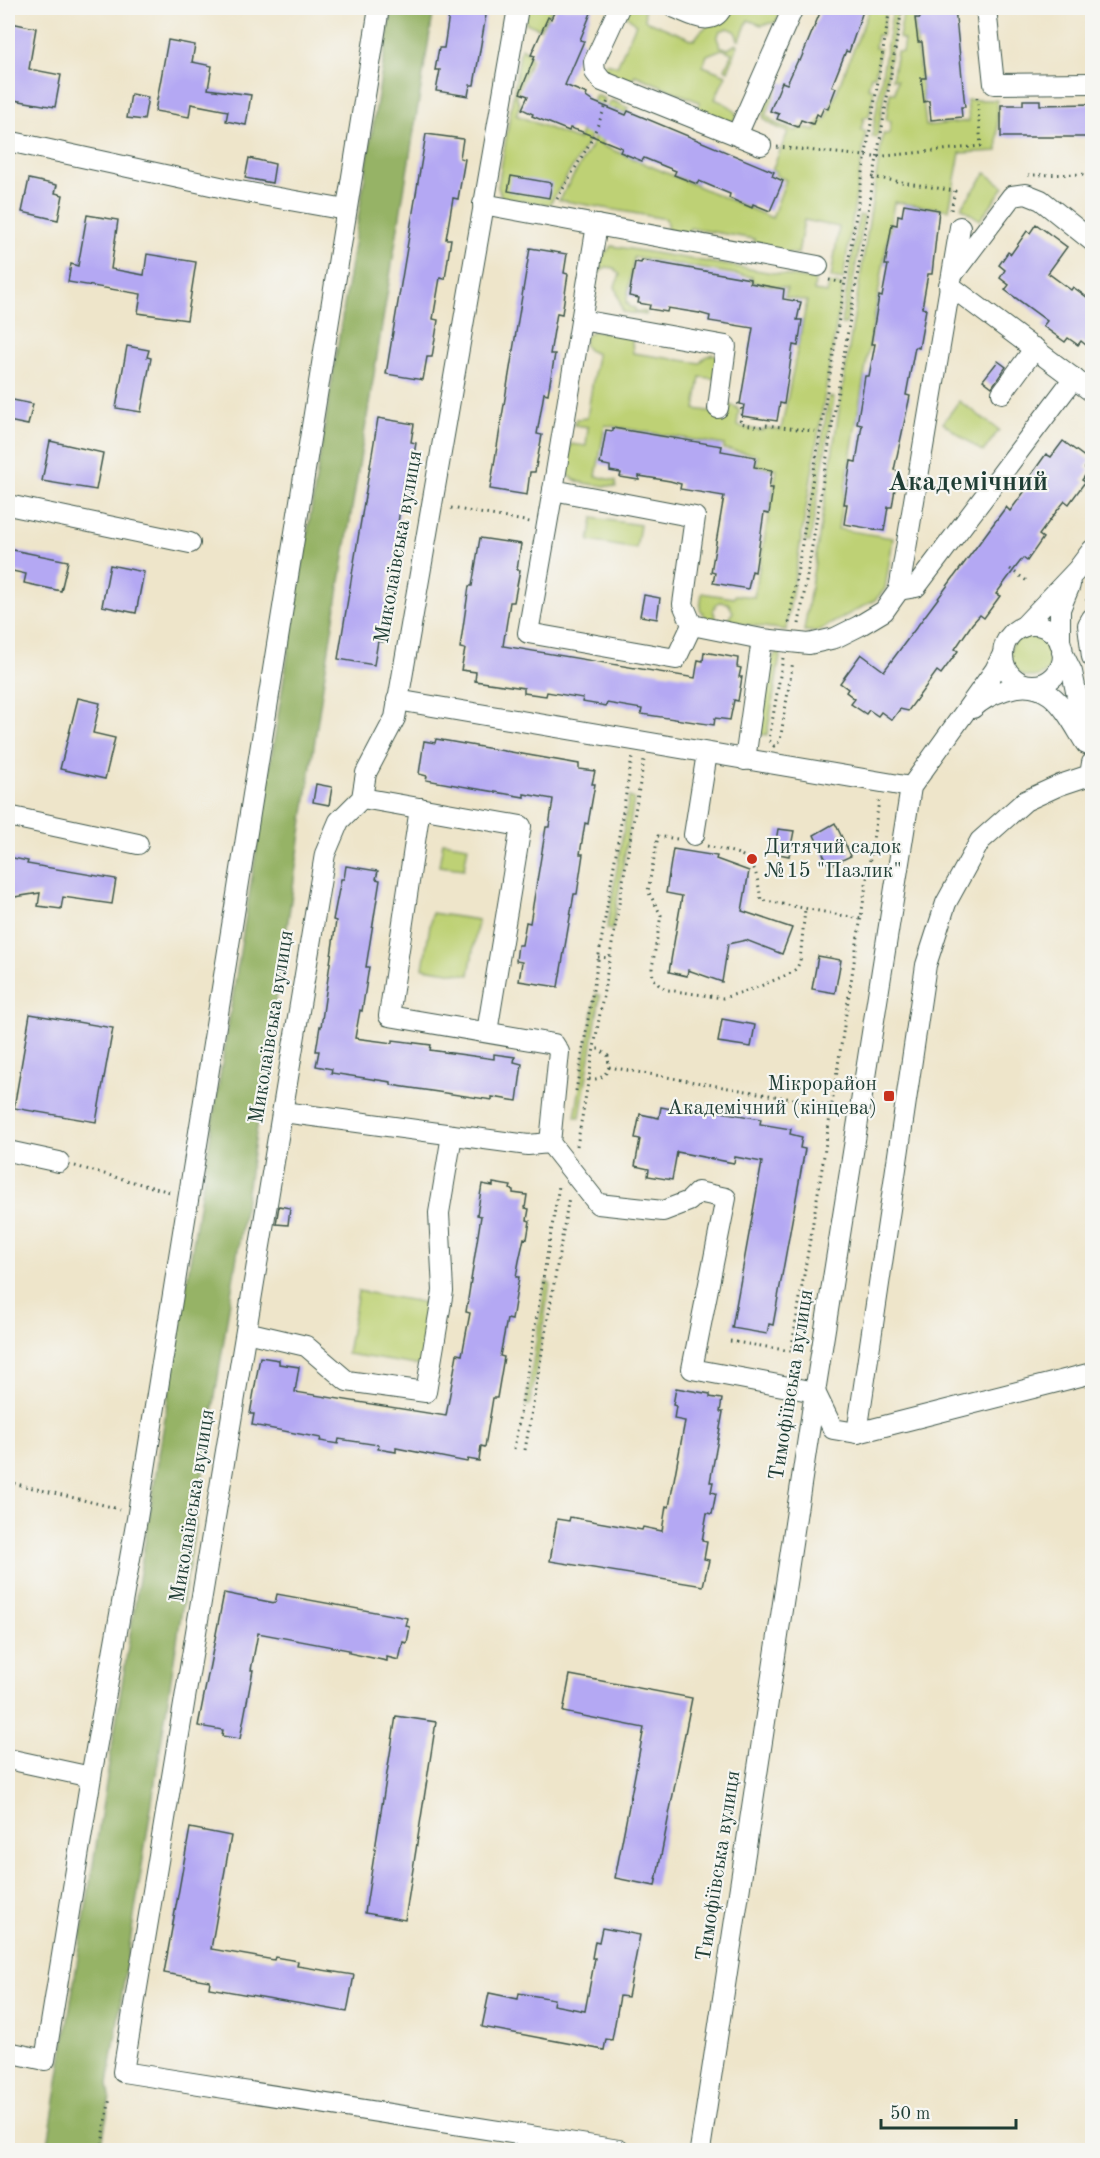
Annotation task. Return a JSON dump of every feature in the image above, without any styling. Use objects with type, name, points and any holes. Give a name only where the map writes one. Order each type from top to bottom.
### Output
[{"type":"street","points":[[8,2052],[45,2060],[91,1777],[137,1519],[379,8]]},
{"type":"street","name":"Миколаївська вулиця","points":[[518,8],[395,718],[366,773],[362,798],[339,821],[325,854],[123,2072],[619,2151]]},
{"type":"street","points":[[619,8],[594,62],[595,72],[602,81],[761,145]]},
{"type":"street","points":[[675,8],[703,19],[711,18],[722,8]]},
{"type":"street","points":[[737,135],[793,8]]},
{"type":"street","points":[[986,8],[994,84],[1092,83]]},
{"type":"street","points":[[8,141],[234,190],[346,210]]},
{"type":"street","points":[[950,280],[1012,196],[1026,194],[1041,200],[1092,241]]},
{"type":"street","points":[[483,204],[818,266]]},
{"type":"street","points":[[553,490],[695,517],[683,604],[692,625],[676,658],[528,633],[597,225]]},
{"type":"street","points":[[692,625],[762,639],[809,644],[835,638],[859,626],[884,611],[899,591],[960,227]]},
{"type":"street","points":[[950,280],[1092,392]]},
{"type":"street","points":[[581,320],[726,346],[718,408]]},
{"type":"street","points":[[1002,393],[1035,348]]},
{"type":"street","points":[[899,591],[916,587],[1074,378]]},
{"type":"street","points":[[8,505],[190,543]]},
{"type":"street","points":[[1090,768],[1060,703],[1046,692],[1013,678],[1004,663],[1003,654],[1008,638],[1023,627],[1077,570],[1092,550]]},
{"type":"street","points":[[954,728],[979,702],[1009,688],[1038,685],[1054,676],[1059,669],[1061,647],[1060,609],[1077,570]]},
{"type":"street","points":[[1092,618],[1088,625],[1092,657]]},
{"type":"street","points":[[1023,627],[1040,626],[1048,630],[1061,647],[1072,672],[1090,768]]},
{"type":"street","points":[[744,760],[762,639]]},
{"type":"street","name":"Тимофіївська вулиця","points":[[700,2151],[815,1392],[911,787],[995,670],[1003,654]]},
{"type":"street","points":[[397,700],[911,787]]},
{"type":"street","points":[[692,840],[707,753]]},
{"type":"street","points":[[857,1433],[926,965],[946,903],[980,841],[1025,801],[1090,768]]},
{"type":"street","points":[[362,798],[521,826],[487,1032]]},
{"type":"street","points":[[420,808],[389,1016],[554,1044],[559,1052],[550,1143],[598,1204],[663,1211],[688,1201],[698,1192],[726,1198],[692,1369],[815,1392],[832,1429],[857,1433],[1092,1373]]},
{"type":"street","points":[[8,816],[138,843]]},
{"type":"street","points":[[283,1112],[528,1145],[550,1143]]},
{"type":"street","points":[[246,1332],[306,1346],[347,1381],[426,1392],[443,1291],[438,1213],[452,1135]]},
{"type":"street","points":[[8,1151],[59,1162]]},
{"type":"street","points":[[8,1759],[91,1777]]},
{"type":"path","points":[[792,631],[789,624],[890,8]]},
{"type":"path","points":[[799,626],[875,157],[902,8]]},
{"type":"path","points":[[761,145],[866,157],[981,146],[977,97],[994,84]]},
{"type":"path","points":[[546,216],[590,143],[614,86]]},
{"type":"path","points":[[872,177],[955,191],[949,225],[960,227]]},
{"type":"path","points":[[722,387],[739,396],[738,406],[742,410],[740,423],[820,432]]},
{"type":"path","points":[[431,505],[547,524]]},
{"type":"path","points":[[1010,568],[1027,581]]},
{"type":"path","points":[[789,653],[793,660],[782,730],[780,741],[774,746],[770,740],[783,659],[789,653]]},
{"type":"path","points":[[514,1449],[568,1166],[589,1079],[644,758],[632,756],[575,1094]]},
{"type":"path","points":[[730,1341],[791,1351],[880,797],[876,796]]},
{"type":"path","points":[[805,909],[800,961],[791,973],[756,988],[723,998],[668,990],[653,978],[652,968],[661,915],[648,891],[658,836],[692,840],[743,854],[752,862],[757,872],[761,900],[861,919]]},
{"type":"path","points":[[598,957],[610,958]]},
{"type":"path","points":[[589,1079],[602,1078],[609,1067],[608,1056],[594,1048]]},
{"type":"path","points":[[609,1067],[832,1106]]},
{"type":"path","points":[[59,1162],[188,1197]]},
{"type":"path","points":[[525,1450],[568,1166]]},
{"type":"path","points":[[8,1482],[112,1507],[137,1519]]},
{"type":"path","points":[[101,2151],[110,2097]]},
{"type":"green space","points":[[392,8],[434,8],[324,679],[260,1108],[108,2084],[110,2097],[101,2150],[47,2150]]},
{"type":"green space","points":[[527,8],[553,8],[540,29],[526,23]]},
{"type":"green space","points":[[627,8],[644,8],[645,20],[694,40],[701,31],[731,8],[782,8],[777,22],[761,25],[748,20],[740,40],[735,31],[728,28],[720,31],[717,38],[720,46],[728,49],[738,45],[728,71],[725,69],[732,53],[722,49],[707,55],[703,66],[726,75],[715,99],[728,105],[736,113],[737,116],[730,126],[698,111],[699,102],[635,75],[630,83],[604,77],[603,66],[607,63],[617,66],[636,24],[627,16]]},
{"type":"green space","points":[[870,8],[887,8],[882,36],[877,35],[875,48],[880,49],[875,76],[871,76],[868,88],[874,90],[869,117],[864,117],[861,130],[866,132],[843,280],[831,278],[839,227],[804,220],[798,254],[757,248],[754,239],[690,228],[687,233],[668,231],[666,219],[559,200],[590,148],[609,102],[613,101],[628,108],[626,113],[616,109],[601,145],[772,218],[786,180],[775,175],[777,172],[772,170],[788,132],[769,123],[763,115],[772,84],[777,87],[766,115],[775,123],[795,131],[803,127],[815,131],[820,120],[825,121]]},
{"type":"green space","points":[[893,8],[898,8],[877,138],[872,137]]},
{"type":"green space","points":[[904,8],[913,8],[926,126],[969,121],[967,100],[997,100],[998,151],[960,153],[949,210],[894,202],[838,529],[893,538],[885,589],[875,600],[816,632],[804,631],[883,134],[889,134],[891,121],[886,120],[890,93],[895,93],[897,80],[892,79],[897,52],[902,52],[904,40],[899,38]]},
{"type":"green space","points":[[521,48],[528,52],[531,60],[516,96],[520,105],[516,115],[578,140],[596,95],[605,99],[586,146],[549,205],[502,198],[498,187]]},
{"type":"green space","points":[[986,173],[1004,187],[980,220],[961,207]]},
{"type":"green space","points":[[859,215],[864,216],[846,324],[841,324]]},
{"type":"green space","points":[[612,246],[815,280],[814,291],[827,293],[829,283],[843,285],[786,630],[726,622],[733,612],[728,603],[719,602],[713,609],[716,620],[706,618],[700,609],[702,593],[734,598],[735,595],[754,597],[777,469],[756,466],[758,455],[724,449],[724,445],[605,425],[596,476],[616,481],[616,487],[578,481],[568,474],[567,465],[571,444],[586,446],[588,427],[574,425],[576,419],[587,418],[597,354],[588,350],[584,345],[589,333],[594,331],[628,336],[632,340],[633,353],[700,363],[712,354],[718,356],[718,379],[700,377],[695,409],[728,414],[730,405],[739,411],[737,426],[762,431],[766,428],[781,430],[807,301],[785,297],[787,288],[752,282],[752,277],[634,257],[626,304],[635,308],[635,311],[646,312],[646,315],[623,312],[615,286],[620,275],[614,268],[606,267],[600,272],[603,255]]},
{"type":"green space","points":[[829,397],[834,398],[810,542],[805,541]]},
{"type":"green space","points":[[959,401],[999,430],[983,452],[943,423]]},
{"type":"green space","points":[[593,518],[640,525],[636,549],[589,541]]},
{"type":"green space","points":[[1032,633],[1041,634],[1048,639],[1053,646],[1053,664],[1048,671],[1041,676],[1032,677],[1023,676],[1016,671],[1011,664],[1010,655],[1011,646],[1016,639],[1023,634]]},
{"type":"green space","points":[[781,650],[767,735],[759,734],[771,660]]},
{"type":"green space","points":[[629,797],[634,799],[612,930],[607,929]]},
{"type":"green space","points":[[443,842],[468,846],[464,869],[439,866]]},
{"type":"green space","points":[[432,913],[478,920],[469,975],[423,968]]},
{"type":"green space","points":[[596,994],[600,996],[580,1117],[575,1117]]},
{"type":"green space","points":[[546,1282],[550,1284],[530,1405],[526,1405]]},
{"type":"green space","points":[[358,1291],[433,1304],[422,1366],[347,1354]]},
{"type":"building","points":[[450,8],[482,8],[481,14],[486,15],[474,85],[470,85],[468,96],[436,91],[440,70],[435,70],[439,48],[444,48]]},
{"type":"building","points":[[556,8],[593,8],[580,40],[584,41],[565,85],[587,94],[586,97],[592,101],[626,115],[628,111],[774,172],[772,176],[783,181],[770,211],[753,204],[752,208],[729,198],[730,194],[699,181],[697,184],[674,175],[676,171],[644,158],[642,161],[620,152],[622,148],[580,131],[570,128],[569,131],[532,116],[533,114],[522,109],[528,96],[520,93],[535,56],[531,55],[548,17],[551,19]]},
{"type":"building","points":[[822,8],[864,8],[849,52],[846,51],[832,86],[836,88],[828,109],[824,107],[820,116],[817,114],[813,124],[801,120],[798,127],[777,119],[779,114],[770,111],[782,82],[787,84],[798,60],[800,61]]},
{"type":"building","points":[[919,8],[955,8],[965,107],[961,107],[962,117],[931,120],[929,101],[924,102],[921,78],[926,78],[922,42],[918,42],[915,18],[920,18]]},
{"type":"building","points":[[11,23],[36,28],[29,69],[61,75],[55,107],[8,99],[8,42]]},
{"type":"building","points":[[168,40],[195,45],[192,62],[212,66],[208,89],[251,95],[246,125],[226,121],[228,111],[191,104],[189,117],[155,111]]},
{"type":"building","points":[[131,94],[148,97],[144,120],[127,118]]},
{"type":"building","points":[[1023,100],[1040,100],[1040,105],[1092,104],[1092,137],[1001,137],[1001,105],[1023,105]]},
{"type":"building","points":[[426,134],[463,139],[460,158],[465,159],[458,199],[453,198],[446,239],[451,239],[445,279],[440,278],[433,319],[438,320],[432,357],[427,357],[423,380],[386,374]]},
{"type":"building","points":[[249,158],[275,164],[272,183],[245,178]]},
{"type":"building","points":[[511,176],[552,183],[549,198],[508,191]]},
{"type":"building","points":[[29,179],[57,185],[55,193],[63,195],[58,220],[22,212]]},
{"type":"building","points":[[904,204],[939,210],[932,274],[928,274],[922,308],[926,309],[919,348],[915,347],[906,395],[910,396],[894,470],[898,471],[892,507],[888,507],[884,531],[844,524],[847,504],[844,504],[851,461],[856,462],[862,425],[857,424],[865,376],[869,376],[875,344],[871,344],[879,296],[882,297],[888,265],[885,265],[892,224],[897,225],[898,215],[902,216]]},
{"type":"building","points":[[87,215],[118,220],[111,269],[144,275],[147,254],[196,262],[187,320],[138,313],[141,294],[68,282],[71,264],[78,266]]},
{"type":"building","points":[[1036,224],[1067,247],[1048,273],[1071,290],[1073,287],[1092,301],[1092,350],[1081,341],[1078,345],[1068,338],[1065,342],[1043,326],[1047,321],[1005,290],[1009,285],[1000,278],[1005,270],[999,265],[1008,252],[1011,254],[1027,231],[1030,233]]},
{"type":"building","points":[[530,248],[567,254],[564,273],[568,274],[562,314],[557,313],[550,354],[555,354],[548,394],[544,393],[537,434],[542,435],[535,472],[530,472],[527,495],[490,489]]},
{"type":"building","points":[[642,260],[750,279],[750,283],[784,289],[783,299],[801,302],[797,320],[802,320],[798,346],[793,345],[784,404],[780,403],[777,421],[742,416],[744,405],[740,404],[753,328],[709,321],[710,316],[699,313],[668,308],[667,312],[649,309],[650,305],[638,303],[639,298],[629,296],[635,262],[641,263]]},
{"type":"building","points":[[127,346],[149,350],[147,357],[151,358],[141,412],[116,408]]},
{"type":"building","points":[[998,361],[1006,367],[992,387],[983,380]]},
{"type":"building","points":[[8,399],[33,404],[28,425],[8,421]]},
{"type":"building","points":[[378,418],[414,424],[411,442],[416,443],[409,483],[404,482],[398,523],[403,524],[396,563],[391,563],[385,604],[389,605],[383,642],[378,641],[374,665],[338,659]]},
{"type":"building","points":[[613,428],[722,446],[721,451],[756,457],[754,467],[772,470],[769,488],[773,488],[769,514],[764,513],[755,572],[752,571],[748,589],[713,583],[715,573],[711,572],[724,496],[680,489],[681,484],[670,481],[639,476],[639,480],[620,477],[621,473],[610,471],[610,466],[600,464],[606,430],[613,431]]},
{"type":"building","points":[[50,441],[103,453],[96,490],[42,481]]},
{"type":"building","points":[[1063,441],[1090,461],[1085,468],[1089,470],[1082,480],[1085,482],[1069,504],[1065,501],[1056,512],[1039,535],[1043,538],[1027,561],[1023,558],[996,594],[1000,596],[984,618],[980,615],[972,624],[955,649],[958,651],[941,674],[937,671],[908,711],[900,709],[892,720],[881,712],[878,716],[869,710],[866,714],[851,704],[855,699],[840,683],[861,654],[884,671],[1006,507],[1010,511],[1027,488],[1024,485],[1046,454],[1051,457]]},
{"type":"building","points":[[480,538],[521,544],[517,570],[520,570],[514,602],[510,602],[503,646],[695,678],[698,660],[703,661],[704,652],[738,658],[737,667],[741,668],[739,677],[742,677],[738,701],[734,700],[730,720],[715,718],[714,725],[641,714],[642,709],[607,703],[606,706],[582,702],[583,698],[547,692],[546,696],[524,693],[524,688],[475,681],[476,672],[461,670],[465,649],[460,648],[469,586],[472,586]]},
{"type":"building","points":[[8,549],[68,561],[61,591],[24,583],[26,574],[8,570]]},
{"type":"building","points":[[110,565],[144,572],[136,613],[102,606]]},
{"type":"building","points":[[644,595],[660,598],[657,619],[640,616]]},
{"type":"building","points":[[78,698],[100,703],[93,733],[115,738],[105,779],[60,769]]},
{"type":"building","points":[[436,739],[579,764],[579,769],[595,771],[588,824],[585,823],[580,854],[583,854],[577,894],[574,894],[558,987],[519,981],[522,962],[516,961],[518,945],[522,945],[526,922],[530,923],[553,799],[524,794],[524,797],[426,780],[427,776],[419,774],[424,741],[435,743]]},
{"type":"building","points":[[316,784],[332,787],[329,805],[313,802]]},
{"type":"building","points":[[835,823],[851,856],[829,866],[814,835]]},
{"type":"building","points":[[778,829],[794,831],[789,856],[774,853]]},
{"type":"building","points":[[673,849],[717,856],[716,859],[749,871],[742,911],[792,928],[782,954],[746,940],[728,944],[722,982],[688,970],[687,976],[669,972],[682,896],[666,893]]},
{"type":"building","points":[[8,857],[28,861],[27,864],[116,879],[112,904],[63,897],[61,909],[38,906],[40,893],[8,898]]},
{"type":"building","points":[[346,866],[378,871],[376,879],[380,880],[366,967],[369,967],[355,1038],[431,1045],[430,1050],[494,1059],[494,1054],[515,1057],[514,1062],[522,1064],[517,1101],[492,1097],[492,1100],[391,1085],[391,1082],[331,1073],[332,1069],[316,1066],[319,1051],[316,1051],[336,921],[333,920],[341,879],[344,879]]},
{"type":"building","points":[[818,956],[841,960],[835,993],[812,989]]},
{"type":"building","points":[[30,1014],[113,1028],[96,1122],[14,1108]]},
{"type":"building","points":[[722,1019],[755,1025],[751,1047],[718,1042]]},
{"type":"building","points":[[661,1107],[693,1113],[694,1107],[761,1119],[760,1124],[791,1129],[790,1134],[802,1137],[800,1148],[805,1149],[773,1325],[769,1324],[767,1334],[732,1328],[762,1162],[735,1157],[734,1163],[677,1152],[672,1180],[648,1176],[649,1169],[635,1166],[640,1139],[635,1138],[640,1114],[659,1118]]},
{"type":"building","points":[[493,1183],[511,1186],[513,1193],[527,1195],[525,1208],[529,1209],[527,1220],[530,1221],[516,1277],[519,1277],[512,1320],[507,1319],[500,1356],[504,1357],[497,1398],[493,1398],[485,1447],[481,1446],[479,1461],[468,1459],[467,1462],[396,1448],[396,1452],[378,1449],[379,1445],[339,1439],[338,1444],[320,1441],[321,1438],[252,1425],[254,1414],[250,1414],[260,1357],[279,1360],[279,1364],[299,1367],[295,1392],[446,1416],[457,1354],[462,1355],[470,1313],[466,1312],[481,1216],[477,1215],[482,1184],[493,1186]]},
{"type":"building","points":[[279,1206],[290,1208],[288,1225],[276,1224]]},
{"type":"building","points":[[676,1388],[710,1394],[710,1397],[722,1399],[720,1412],[723,1412],[710,1482],[713,1482],[711,1492],[716,1493],[712,1514],[707,1513],[702,1541],[707,1542],[704,1559],[709,1560],[703,1586],[550,1561],[557,1519],[569,1521],[570,1517],[642,1530],[643,1527],[662,1531],[666,1506],[669,1507],[685,1421],[674,1419],[676,1406],[673,1405]]},
{"type":"building","points":[[224,1593],[275,1603],[277,1594],[408,1618],[406,1626],[410,1627],[407,1643],[403,1642],[399,1660],[387,1657],[387,1661],[349,1653],[349,1650],[258,1633],[240,1739],[222,1736],[223,1730],[198,1726]]},
{"type":"building","points":[[570,1675],[692,1698],[655,1886],[615,1878],[644,1728],[563,1712]]},
{"type":"building","points":[[396,1716],[436,1722],[405,1920],[365,1913]]},
{"type":"building","points":[[190,1828],[231,1836],[211,1949],[274,1960],[275,1957],[298,1961],[297,1966],[354,1975],[347,2012],[209,1988],[210,1981],[164,1973]]},
{"type":"building","points":[[602,1928],[640,1935],[628,1997],[620,1996],[612,2040],[606,2039],[604,2050],[482,2027],[489,1993],[518,1999],[519,1993],[554,1999],[553,2005],[585,2011],[595,1958],[592,1958],[595,1941],[599,1942]]},
{"type":"place","name":"Дитячий садок №15 \"Пазлик\"","points":[[752,859]]},
{"type":"place","name":"Мікрорайон Академічний (кінцева)","points":[[889,1096]]},
{"type":"district","name":"Академічний","points":[[968,482]]}]
